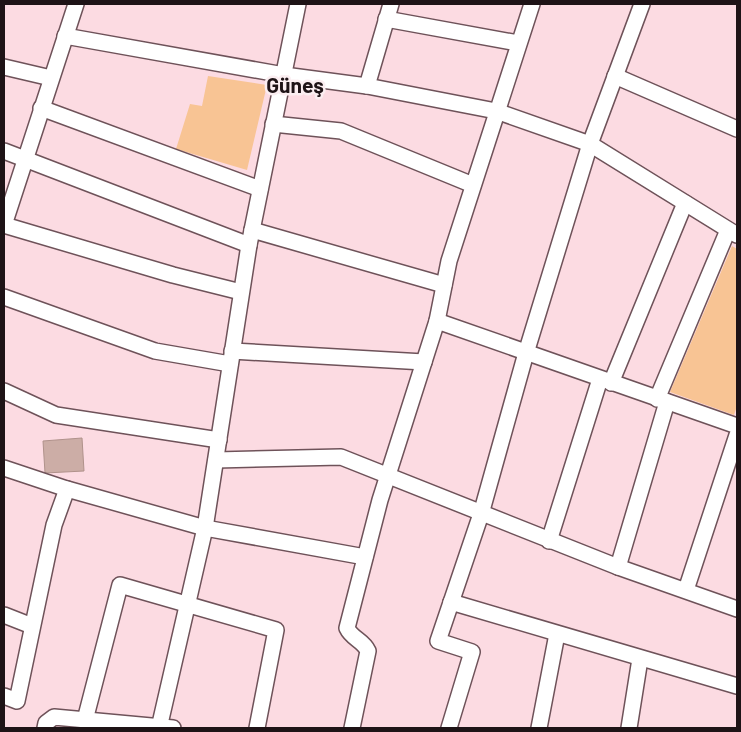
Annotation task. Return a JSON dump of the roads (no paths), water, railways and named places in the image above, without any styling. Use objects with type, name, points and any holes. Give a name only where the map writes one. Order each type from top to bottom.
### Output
[{"type":"street","points":[[76,4],[4,221],[173,276],[241,292]]},
{"type":"street","points":[[45,728],[46,723],[54,717],[164,727],[205,528],[250,238],[298,4]]},
{"type":"street","points":[[367,86],[391,4]]},
{"type":"street","points":[[352,728],[368,651],[364,643],[351,636],[346,628],[388,475],[437,321],[449,261],[532,4]]},
{"type":"street","points":[[449,728],[472,652],[438,640],[481,514],[526,353],[590,144],[642,4]]},
{"type":"street","points":[[386,19],[518,43]]},
{"type":"street","points":[[65,36],[284,75],[367,86],[496,111],[590,144],[733,232],[662,400],[618,567]]},
{"type":"street","points":[[4,67],[50,78]]},
{"type":"street","points":[[615,76],[737,129]]},
{"type":"street","points":[[41,108],[260,189]]},
{"type":"street","points":[[274,124],[342,131],[473,185]]},
{"type":"street","points":[[4,151],[250,238],[444,285]]},
{"type":"street","points":[[549,541],[606,381],[685,203]]},
{"type":"street","points":[[4,297],[155,351],[231,358],[424,362]]},
{"type":"street","points":[[437,321],[737,426]]},
{"type":"street","points":[[4,391],[56,415],[219,440]]},
{"type":"street","points":[[686,590],[737,435]]},
{"type":"street","points":[[216,460],[341,457],[549,541],[737,609]]},
{"type":"street","points":[[4,468],[67,489],[205,528],[365,557]]},
{"type":"street","points":[[4,696],[16,701],[54,525],[67,489]]},
{"type":"street","points":[[84,720],[120,585],[276,630],[257,728]]},
{"type":"street","points":[[451,602],[737,686]]},
{"type":"street","points":[[4,615],[32,626]]},
{"type":"street","points":[[539,728],[557,634]]},
{"type":"street","points":[[629,728],[640,659]]},
{"type":"district","name":"Güneş","points":[[295,86]]}]
